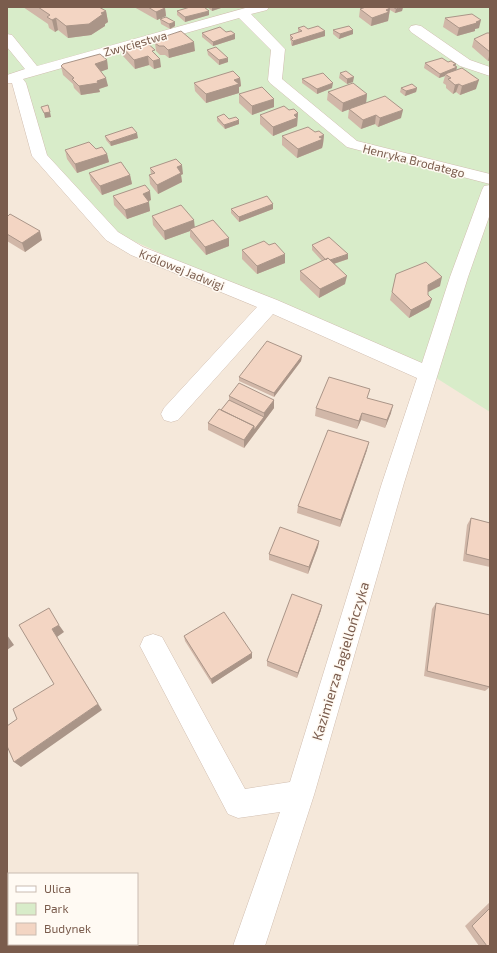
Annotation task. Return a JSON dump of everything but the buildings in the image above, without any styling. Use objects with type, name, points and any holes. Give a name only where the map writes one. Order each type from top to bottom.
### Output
[{"type":"street","name":"Zwycięstwa","points":[[11,78],[263,7]]},
{"type":"street","name":"Henryka Brodatego","points":[[242,13],[278,49],[275,80],[352,144],[490,179]]},
{"type":"street","points":[[416,29],[465,63],[490,72]]},
{"type":"street","points":[[7,38],[34,71]]},
{"type":"street","name":"Królowej Jadwigi","points":[[11,78],[19,83],[40,156],[112,236],[137,251],[270,305],[428,374]]},
{"type":"street","name":"Kazimierza Jagiellończyka","points":[[249,946],[300,795],[393,483],[459,277],[490,190]]},
{"type":"street","points":[[171,414],[270,305]]},
{"type":"street","points":[[153,646],[238,804],[300,795]]},
{"type":"shaded area","points":[[7,7],[490,7],[490,946],[7,946]]},
{"type":"green space","points":[[7,7],[490,7],[490,412],[430,374],[118,234],[63,184],[31,132],[10,74],[7,75]]}]
